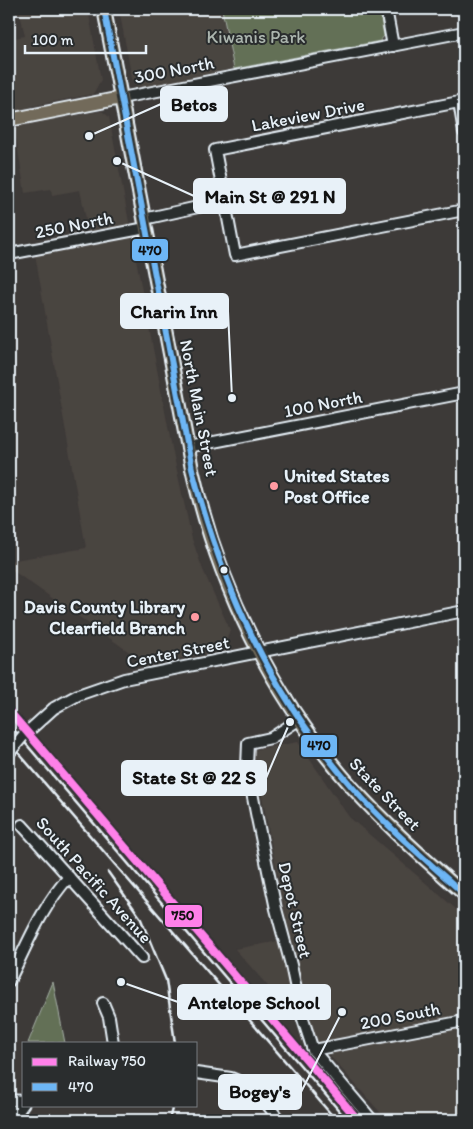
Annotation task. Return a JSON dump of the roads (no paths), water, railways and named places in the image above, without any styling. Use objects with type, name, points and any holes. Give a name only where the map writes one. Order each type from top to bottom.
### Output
[{"type":"main road","name":"North Main Street","points":[[104,9],[188,447],[207,529],[235,602]]},
{"type":"main road","name":"300 North","points":[[9,120],[121,98]]},
{"type":"main road","name":"State Street","points":[[235,602],[260,653],[300,719],[332,763],[388,825],[464,894]]},
{"type":"street","points":[[386,9],[393,46]]},
{"type":"street","name":"300 North","points":[[121,98],[464,32]]},
{"type":"street","name":"Lakeview Drive","points":[[464,132],[461,102],[215,150],[235,255],[464,210]]},
{"type":"street","points":[[145,223],[225,201]]},
{"type":"street","name":"250 North","points":[[9,254],[145,223]]},
{"type":"street","name":"100 North","points":[[188,447],[464,392]]},
{"type":"street","name":"Center Street","points":[[9,753],[23,736],[54,708],[78,695],[124,679],[464,611]]},
{"type":"street","name":"Depot Street","points":[[300,719],[271,738],[248,743],[246,767],[276,909],[301,1013],[313,1050],[372,1120]]},
{"type":"street","name":"South Pacific Avenue","points":[[22,825],[142,958]]},
{"type":"street","points":[[9,980],[47,905],[56,891],[69,877]]},
{"type":"street","points":[[103,1003],[109,1017],[114,1042]]},
{"type":"street","name":"200 South","points":[[313,1050],[464,1021]]},
{"type":"street","points":[[198,1073],[231,1078],[254,1088],[280,1120]]},
{"type":"street","points":[[9,1100],[22,1102]]},
{"type":"street","points":[[9,1112],[19,1110],[22,1105]]},
{"type":"railway","points":[[9,724],[347,1120]]},
{"type":"railway","points":[[9,742],[336,1120]]},
{"type":"railway","points":[[108,872],[140,917],[166,980],[175,1042]]},
{"type":"railway","points":[[169,1120],[173,1106]]},
{"type":"rail line","name":"750","points":[[9,711],[358,1120]]},
{"type":"place","name":"Betos","points":[[89,136]]},
{"type":"place","name":"Main St @ 291 N","points":[[117,161]]},
{"type":"place","name":"Charin Inn","points":[[232,398]]},
{"type":"place","name":"United States Post Office","points":[[274,486]]},
{"type":"place","name":"Davis County Library Clearfield Branch","points":[[195,617]]},
{"type":"place","name":"State St @ 22 S","points":[[290,722]]},
{"type":"place","name":"Antelope School","points":[[121,982]]},
{"type":"place","name":"Bogey's","points":[[342,1012]]},
{"type":"park label","name":"Kiwanis Park","points":[[256,37]]}]
